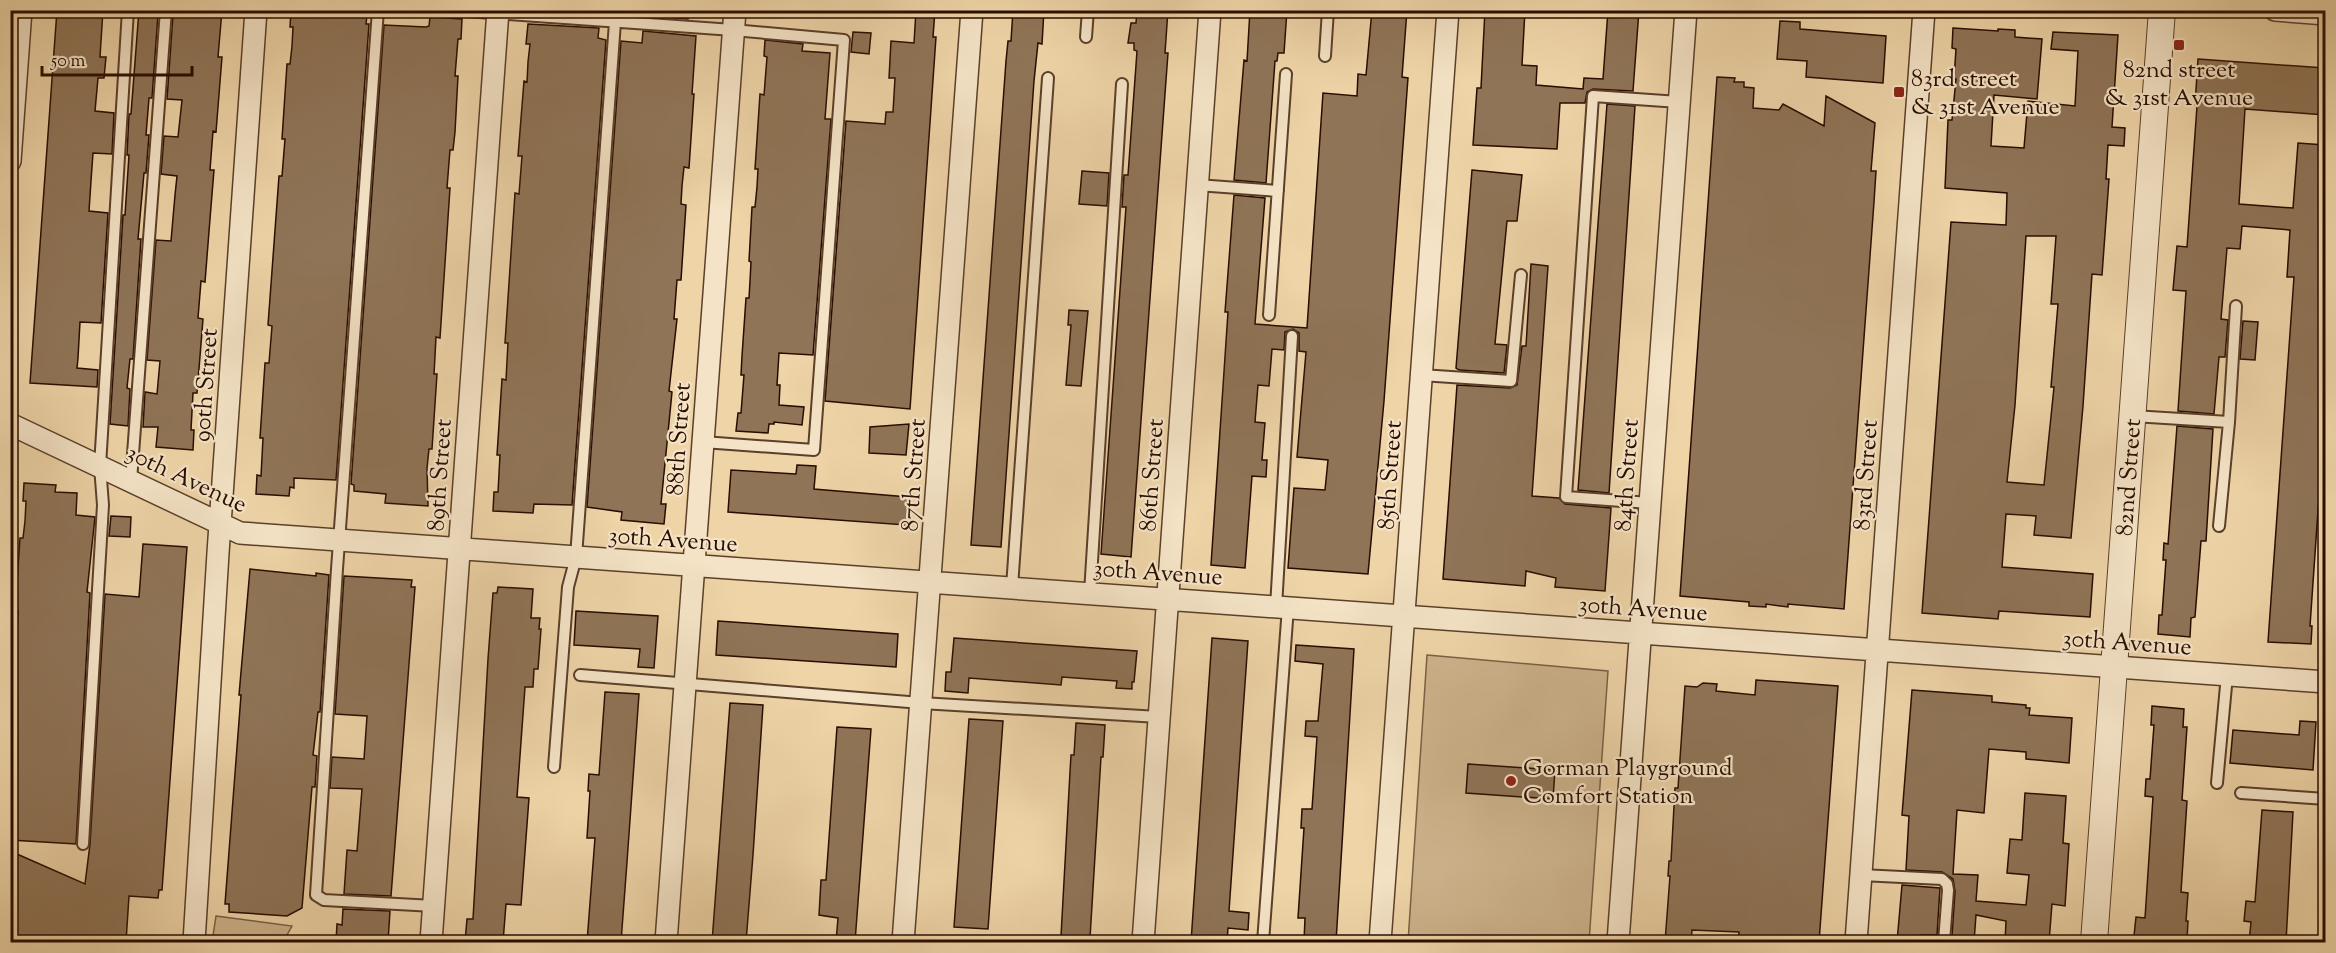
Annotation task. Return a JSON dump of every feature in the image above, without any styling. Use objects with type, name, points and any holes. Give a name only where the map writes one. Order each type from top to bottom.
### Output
[{"type":"street","points":[[10,161],[21,10]]},
{"type":"street","name":"90th Street","points":[[194,942],[256,10]]},
{"type":"street","name":"87th Street","points":[[903,942],[972,10]]},
{"type":"street","name":"86th Street","points":[[1143,942],[1210,10]]},
{"type":"street","name":"85th Street","points":[[1380,942],[1448,10]]},
{"type":"street","name":"84th Street","points":[[1618,942],[1686,10]]},
{"type":"street","name":"83rd Street","points":[[1857,942],[1924,10]]},
{"type":"street","name":"82nd Street","points":[[2094,942],[2162,10]]},
{"type":"street","points":[[2275,10],[2325,14]]},
{"type":"street","name":"89th Street","points":[[431,942],[498,12]]},
{"type":"street","name":"88th Street","points":[[666,942],[734,20]]},
{"type":"street","name":"30th Avenue","points":[[10,424],[240,533],[2325,682]]},
{"type":"lane","points":[[83,844],[104,505],[100,466],[128,10]]},
{"type":"lane","points":[[131,481],[166,10]]},
{"type":"lane","points":[[378,10],[316,895],[324,900],[434,906]]},
{"type":"lane","points":[[452,10],[615,22],[734,20],[844,40],[814,450],[703,442]]},
{"type":"lane","points":[[1086,37],[1088,10]]},
{"type":"lane","points":[[1325,56],[1328,10]]},
{"type":"lane","points":[[554,767],[568,587],[576,558],[615,22]]},
{"type":"lane","points":[[1269,315],[1286,74]]},
{"type":"lane","points":[[1011,587],[1048,78]]},
{"type":"lane","points":[[1090,593],[1122,84]]},
{"type":"lane","points":[[1650,503],[1566,497],[1593,96],[1679,102]]},
{"type":"lane","points":[[1197,185],[1278,191]]},
{"type":"lane","points":[[1421,375],[1511,381],[1521,275]]},
{"type":"lane","points":[[2219,526],[2229,422],[2236,306]]},
{"type":"lane","points":[[1263,942],[1282,607],[1292,336]]},
{"type":"lane","points":[[2132,416],[2229,422]]},
{"type":"lane","points":[[580,675],[921,703],[1159,717]]},
{"type":"lane","points":[[2217,783],[2227,675]]},
{"type":"lane","points":[[2241,793],[2325,799]]},
{"type":"lane","points":[[1861,875],[1942,879],[1947,884],[1948,890],[1944,942]]},
{"type":"shaded area","points":[[1427,655],[1608,671],[1589,942],[1408,942]]},
{"type":"shaded area","points":[[216,916],[292,926],[283,942],[212,942]]},
{"type":"building","points":[[57,10],[103,10],[100,57],[106,57],[104,78],[98,78],[95,111],[114,113],[112,154],[93,153],[89,211],[108,213],[101,323],[80,322],[77,368],[98,370],[97,387],[30,383]]},
{"type":"building","points":[[139,10],[155,10],[155,14],[158,14],[152,98],[149,98],[146,135],[149,135],[146,173],[144,173],[138,239],[141,239],[133,359],[130,359],[127,388],[130,389],[128,426],[110,424],[129,155],[127,155],[129,114],[131,114]]},
{"type":"building","points":[[189,10],[222,10],[218,57],[222,57],[216,132],[213,131],[210,170],[214,170],[205,282],[201,281],[198,318],[203,319],[197,393],[193,393],[191,430],[194,430],[193,450],[156,447],[158,427],[143,427],[145,392],[157,394],[160,361],[147,360],[156,240],[171,241],[177,176],[161,174],[164,136],[178,137],[182,100],[167,99],[173,15],[188,17]]},
{"type":"building","points":[[291,10],[329,10],[329,12],[367,15],[366,24],[369,24],[336,480],[294,478],[294,488],[290,487],[289,496],[256,494],[257,475],[261,476],[263,438],[260,438],[265,363],[269,363],[272,326],[268,325],[279,176],[282,176],[285,139],[282,139],[287,64],[290,64],[292,46]]},
{"type":"building","points":[[645,10],[688,10],[688,19],[644,16]]},
{"type":"building","points":[[916,10],[935,10],[933,37],[936,37],[910,409],[825,401],[846,121],[885,124],[886,112],[893,112],[895,78],[889,78],[891,41],[914,43]]},
{"type":"building","points":[[1013,10],[1044,10],[1042,44],[1038,43],[1034,81],[1001,547],[971,545],[1006,61],[1008,41],[1011,41]]},
{"type":"building","points":[[1137,10],[1168,10],[1165,53],[1168,53],[1131,557],[1101,554],[1126,207],[1122,207],[1124,175],[1128,175],[1137,51],[1134,50],[1134,43],[1128,43],[1131,23],[1136,23]]},
{"type":"building","points":[[1250,10],[1287,10],[1284,53],[1278,53],[1277,61],[1275,61],[1266,183],[1234,180]]},
{"type":"building","points":[[1372,10],[1407,10],[1402,77],[1408,78],[1384,401],[1368,574],[1288,568],[1294,488],[1325,490],[1328,460],[1297,457],[1306,352],[1299,351],[1299,333],[1293,329],[1285,332],[1284,350],[1272,349],[1269,386],[1258,385],[1255,422],[1265,423],[1262,460],[1267,460],[1266,477],[1252,476],[1245,568],[1211,565],[1234,195],[1265,198],[1255,324],[1307,328],[1323,93],[1357,96],[1358,74],[1366,75]]},
{"type":"building","points":[[1485,10],[1525,10],[1522,65],[1537,66],[1536,85],[1583,89],[1584,78],[1603,79],[1608,10],[1639,10],[1633,91],[1593,89],[1587,92],[1585,103],[1560,103],[1557,149],[1473,145],[1477,88],[1481,88]]},
{"type":"building","points":[[430,17],[462,19],[455,76],[458,76],[455,132],[453,150],[450,150],[447,188],[450,188],[440,338],[436,337],[434,374],[437,374],[432,449],[429,449],[427,468],[428,506],[385,503],[386,494],[354,491],[354,485],[351,484],[384,25],[426,27],[429,26]]},
{"type":"building","points":[[1780,21],[1800,22],[1800,29],[1886,36],[1883,83],[1806,77],[1807,61],[1777,59]]},
{"type":"building","points":[[528,24],[599,28],[598,38],[606,40],[572,505],[534,504],[533,513],[493,511],[494,492],[498,492],[500,455],[497,455],[502,379],[506,380],[508,343],[505,343],[515,193],[519,194],[522,156],[518,156],[524,81],[527,82],[530,44],[526,44]]},
{"type":"building","points":[[1953,28],[2015,30],[2015,37],[2042,39],[2037,99],[1994,95],[1991,146],[2024,148],[2028,101],[2075,106],[2078,51],[2051,49],[2053,32],[2118,35],[2112,127],[2125,128],[2124,146],[2108,145],[2106,179],[2109,179],[2102,275],[2092,274],[2071,538],[2034,535],[2036,516],[2006,514],[2002,567],[2093,574],[2090,617],[1999,611],[1998,619],[1922,613],[1951,222],[2006,225],[2007,193],[1945,188],[1948,120],[1952,120],[1956,79],[1954,79],[1956,49],[1952,48]],"holes":[[[2026,236],[2056,236],[2051,304],[2058,304],[2051,387],[2054,387],[2044,485],[2007,482],[2015,405]]]},
{"type":"building","points":[[643,31],[696,36],[689,168],[684,167],[682,186],[681,204],[686,205],[681,280],[677,280],[674,319],[677,319],[669,391],[672,392],[661,504],[666,504],[664,524],[621,520],[622,512],[587,507],[621,41],[642,43]]},
{"type":"building","points":[[853,32],[871,33],[869,54],[851,52]]},
{"type":"building","points":[[765,40],[803,44],[802,51],[830,53],[825,119],[831,119],[813,355],[779,353],[777,385],[780,385],[779,405],[804,407],[802,425],[774,422],[774,424],[769,424],[768,433],[736,431],[738,413],[741,413],[744,375],[741,375],[742,356],[746,298],[749,298],[752,207],[755,207],[757,187],[758,169],[755,169],[760,94],[764,95],[767,57],[764,56]]},
{"type":"building","points":[[2198,59],[2325,68],[2325,115],[2245,109],[2239,204],[2293,208],[2298,143],[2325,145],[2325,410],[2310,626],[2312,626],[2311,644],[2268,642],[2294,277],[2287,277],[2290,230],[2242,226],[2240,249],[2227,248],[2221,319],[2228,320],[2225,357],[2219,357],[2214,414],[2178,411],[2186,291],[2173,290],[2177,246],[2187,247]]},
{"type":"building","points":[[1717,77],[1735,78],[1734,82],[1744,82],[1744,87],[1754,88],[1753,108],[1779,110],[1783,104],[1824,126],[1826,96],[1875,123],[1871,171],[1876,171],[1844,609],[1788,604],[1788,607],[1766,604],[1766,607],[1749,606],[1749,602],[1680,596]]},
{"type":"building","points":[[1607,104],[1635,106],[1609,493],[1578,490]]},
{"type":"building","points":[[1472,170],[1522,175],[1517,221],[1507,221],[1495,344],[1507,345],[1504,373],[1456,368]]},
{"type":"building","points":[[1082,171],[1109,173],[1107,206],[1079,204]]},
{"type":"building","points":[[1531,264],[1548,266],[1532,496],[1559,498],[1565,504],[1611,508],[1605,591],[1555,587],[1556,578],[1526,571],[1525,586],[1443,579],[1457,385],[1510,388],[1517,385],[1522,346],[1526,346]]},
{"type":"building","points":[[1069,310],[1088,311],[1081,386],[1066,385],[1071,325],[1068,325]]},
{"type":"building","points":[[2243,321],[2258,322],[2255,360],[2240,359]]},
{"type":"building","points":[[909,424],[906,455],[869,453],[870,427]]},
{"type":"building","points":[[2177,426],[2213,429],[2206,541],[2201,541],[2195,617],[2191,618],[2190,637],[2158,634],[2159,615],[2162,615],[2166,560],[2163,560],[2164,543],[2168,544]]},
{"type":"building","points":[[797,465],[816,466],[814,489],[908,497],[906,525],[728,512],[731,470],[796,474]]},
{"type":"building","points":[[24,483],[56,485],[55,492],[77,493],[76,515],[95,517],[87,592],[90,593],[76,844],[10,840],[10,720],[13,684],[10,684],[10,673],[12,647],[16,648],[18,611],[15,611],[20,538],[23,538],[26,501],[23,501]]},
{"type":"building","points":[[111,516],[131,517],[130,537],[109,536]]},
{"type":"building","points":[[143,544],[187,547],[162,890],[159,890],[158,898],[129,896],[126,942],[10,942],[10,851],[85,884],[90,844],[105,594],[139,597]]},
{"type":"building","points":[[250,569],[316,576],[316,573],[329,575],[320,712],[318,712],[313,755],[317,756],[315,787],[312,787],[302,908],[287,916],[229,912],[229,904],[225,904]]},
{"type":"building","points":[[344,576],[412,580],[411,587],[415,587],[391,896],[344,894],[347,850],[357,851],[362,789],[330,788],[332,757],[364,759],[367,716],[335,714]]},
{"type":"building","points":[[498,587],[533,589],[531,618],[540,618],[539,629],[541,629],[538,669],[534,669],[533,687],[525,687],[517,797],[529,798],[521,905],[506,904],[503,942],[465,942],[467,919],[473,919],[488,659],[493,593],[497,593]]},
{"type":"building","points":[[576,611],[658,616],[654,668],[638,667],[640,649],[574,645]]},
{"type":"building","points":[[718,621],[898,634],[896,667],[716,655]]},
{"type":"building","points":[[954,638],[1137,651],[1134,682],[1132,682],[1132,689],[1116,688],[1117,681],[1062,677],[1061,685],[969,678],[968,693],[945,691],[946,672],[951,672]]},
{"type":"building","points":[[1212,638],[1248,641],[1229,911],[1249,913],[1248,930],[1228,928],[1227,942],[1191,942]]},
{"type":"building","points":[[1296,645],[1354,649],[1336,942],[1304,942],[1305,918],[1298,918],[1304,828],[1301,828],[1302,809],[1312,809],[1317,737],[1305,736],[1306,721],[1318,721],[1323,664],[1295,661]]},
{"type":"building","points":[[1756,680],[1838,686],[1819,942],[1738,942],[1739,932],[1692,930],[1691,942],[1665,942],[1669,861],[1671,861],[1675,788],[1678,788],[1685,686],[1697,687],[1703,683],[1717,684],[1716,691],[1755,695]]},
{"type":"building","points":[[1912,690],[1992,696],[1992,702],[2026,705],[2026,708],[2030,708],[2029,715],[2072,718],[2069,763],[2026,759],[2026,752],[1989,749],[1984,813],[1957,810],[1953,874],[1978,875],[1976,901],[2026,905],[2029,875],[2007,873],[2010,839],[2022,840],[2025,793],[2066,796],[2063,843],[2069,844],[2065,906],[2052,904],[2049,942],[2005,942],[2006,921],[1976,915],[1974,942],[1955,942],[1955,936],[1952,936],[1955,891],[1953,879],[1942,872],[1906,870],[1909,816],[1902,815]]},
{"type":"building","points":[[605,692],[639,694],[627,862],[621,942],[587,942],[595,838],[587,838],[589,774],[599,775]]},
{"type":"building","points":[[730,703],[763,705],[753,855],[746,942],[712,942]]},
{"type":"building","points":[[2152,706],[2184,709],[2183,727],[2187,727],[2182,800],[2187,801],[2181,892],[2188,893],[2187,940],[2138,942],[2139,937],[2134,936],[2136,917],[2145,918],[2153,797],[2145,796],[2146,779],[2150,779],[2154,725],[2151,725]]},
{"type":"building","points":[[969,719],[1003,721],[988,929],[954,927]]},
{"type":"building","points":[[2300,721],[2316,722],[2313,770],[2230,763],[2233,730],[2299,735]]},
{"type":"building","points":[[1076,723],[1105,725],[1090,938],[1061,936],[1071,755],[1074,755]]},
{"type":"building","points":[[837,727],[871,729],[855,942],[836,942],[838,918],[819,915],[821,880],[826,880]]},
{"type":"building","name":"Gorman Playground Comfort Station","points":[[1468,764],[1555,770],[1553,799],[1466,793]]},
{"type":"building","points":[[2262,810],[2293,812],[2286,942],[2249,942],[2251,922],[2244,921],[2246,901],[2255,902]]},
{"type":"building","points":[[1902,885],[1940,888],[1937,935],[1921,935],[1921,942],[1897,942]]},
{"type":"building","points":[[343,909],[390,911],[388,942],[336,942],[337,924],[342,925]]},
{"type":"place","name":"82nd street & 31st Avenue","points":[[2179,45]]},
{"type":"place","name":"83rd street & 31st Avenue","points":[[1899,92]]},
{"type":"place","name":"Gorman Playground Comfort Station","points":[[1511,781]]}]
